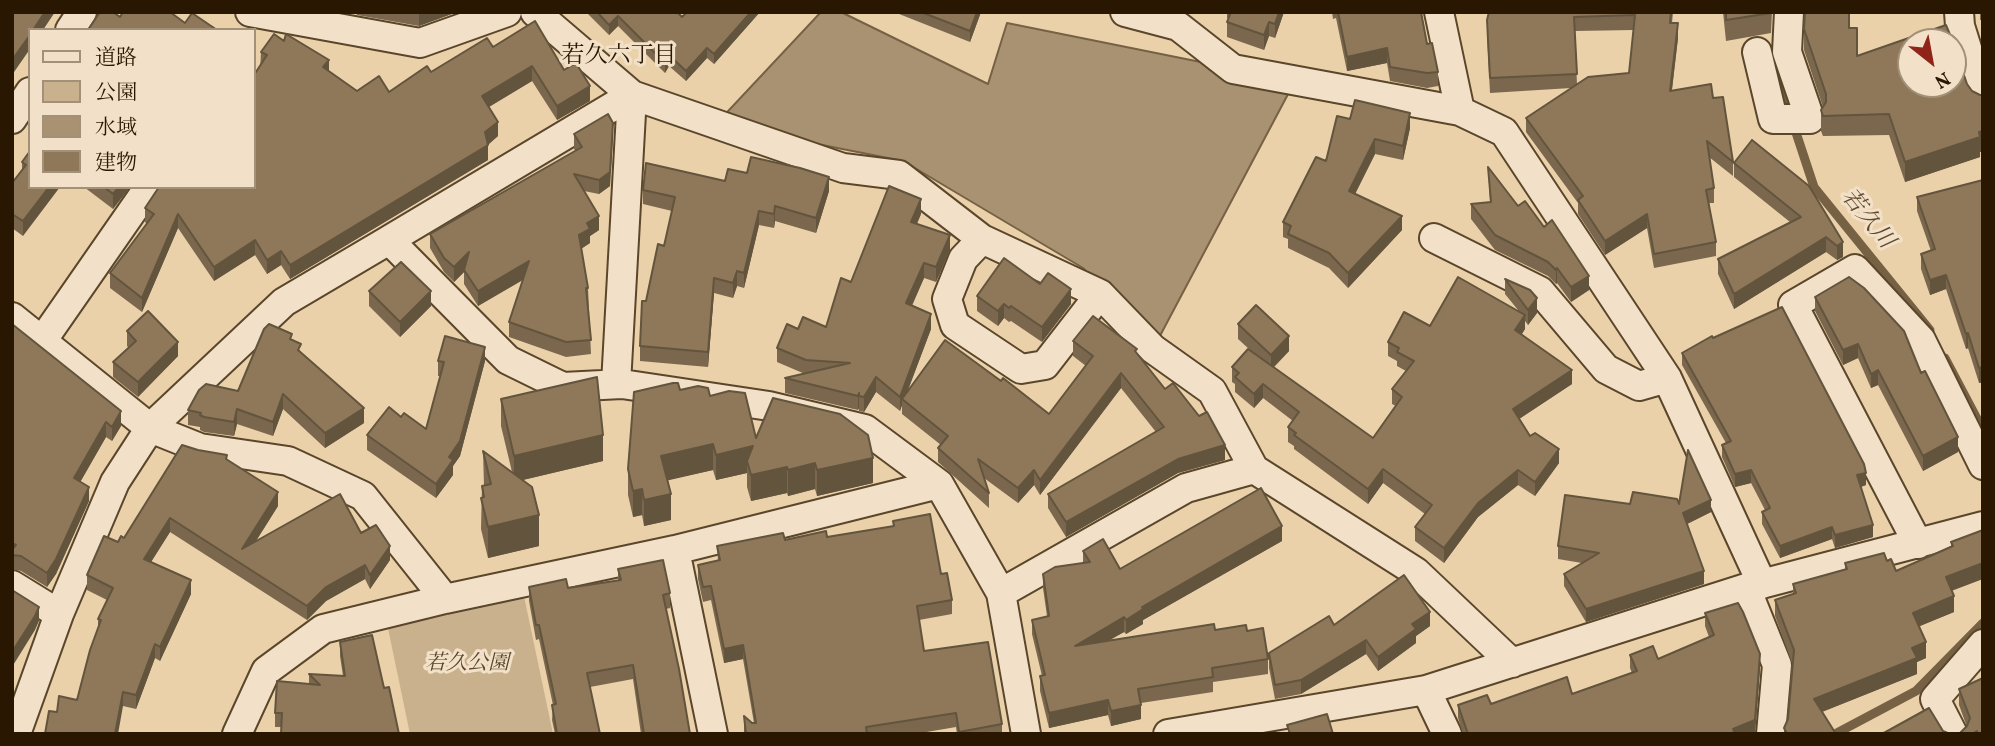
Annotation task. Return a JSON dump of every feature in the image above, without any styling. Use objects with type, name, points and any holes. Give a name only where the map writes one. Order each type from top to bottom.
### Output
[{"type":"street","points":[[71,28],[82,12]]},
{"type":"street","points":[[257,21],[420,43],[507,12]]},
{"type":"street","points":[[535,12],[632,95],[843,168],[899,175],[982,239],[1100,294],[1153,349],[1212,391],[1254,469],[1416,572],[1512,663]]},
{"type":"street","points":[[1125,12],[1178,26],[1233,69],[1460,111],[1504,132],[1667,378],[1754,586],[1777,665],[1771,734]]},
{"type":"street","points":[[1439,12],[1460,111]]},
{"type":"street","points":[[1757,52],[1773,119],[1810,118],[1787,52],[1789,12]]},
{"type":"street","points":[[1959,12],[1960,26],[1983,99]]},
{"type":"street","points":[[12,119],[28,95]]},
{"type":"street","points":[[16,734],[59,614],[115,482],[150,428],[284,302],[632,95]]},
{"type":"street","points":[[616,384],[632,95]]},
{"type":"street","points":[[42,341],[148,189]]},
{"type":"street","points":[[1434,238],[1540,291],[1606,369],[1639,386],[1667,378]]},
{"type":"street","points":[[982,239],[962,259],[947,299],[955,325],[1021,369],[1045,365],[1100,294]]},
{"type":"street","points":[[389,240],[508,360],[563,387],[616,384],[769,406],[865,429],[939,484],[1001,593],[1026,734]]},
{"type":"street","points":[[1917,544],[1793,305],[1855,269],[1921,340],[1983,465]]},
{"type":"street","points":[[12,317],[150,428],[200,448],[288,461],[363,496],[445,599]]},
{"type":"street","points":[[1001,593],[1186,488],[1254,469]]},
{"type":"street","points":[[237,734],[266,671],[323,629],[445,599],[675,550],[939,484]]},
{"type":"street","points":[[1168,734],[1426,690],[1754,586],[1983,526]]},
{"type":"street","points":[[675,550],[713,734]]},
{"type":"street","points":[[12,585],[59,614]]},
{"type":"street","points":[[1953,734],[1935,699],[1983,645]]},
{"type":"street","points":[[1426,690],[1447,734]]},
{"type":"green space","name":"若久公園","points":[[521,582],[553,734],[410,734],[385,614]]},
{"type":"water","points":[[821,12],[841,12],[988,84],[1007,23],[1295,81],[1153,349],[1083,268],[903,161],[716,124]]},
{"type":"building","points":[[12,12],[45,12],[34,28],[28,28],[28,38],[12,60]]},
{"type":"building","points":[[100,12],[113,12],[120,17],[123,12],[170,12],[185,23],[192,13],[214,28],[89,28]]},
{"type":"building","points":[[597,12],[677,12],[682,17],[687,12],[751,12],[714,54],[707,48],[686,71],[669,55],[665,63],[618,16],[609,25]]},
{"type":"building","points":[[921,12],[977,12],[970,31]]},
{"type":"building","points":[[1231,12],[1279,12],[1275,24],[1269,22],[1264,35],[1227,22]]},
{"type":"building","points":[[1338,12],[1421,12],[1427,44],[1432,43],[1438,72],[1427,73],[1390,67],[1387,48],[1347,57]]},
{"type":"building","points":[[1489,12],[1671,12],[1670,23],[1678,23],[1670,91],[1711,84],[1713,98],[1723,97],[1733,162],[1707,141],[1714,188],[1706,190],[1716,242],[1654,254],[1647,214],[1605,241],[1578,200],[1583,196],[1526,118],[1588,77],[1629,73],[1635,15],[1574,17],[1577,74],[1490,78],[1487,20]]},
{"type":"building","points":[[1726,12],[1771,12],[1771,13],[1726,20]]},
{"type":"building","points":[[1805,12],[1849,12],[1849,28],[1857,28],[1857,56],[1897,42],[1897,98],[1967,98],[1967,84],[1972,91],[1983,95],[1983,131],[1979,132],[1980,137],[1905,162],[1889,114],[1823,116],[1821,110],[1826,102],[1826,94],[1804,29]]},
{"type":"building","points":[[535,21],[564,70],[576,63],[590,86],[557,106],[532,66],[482,96],[498,122],[485,132],[488,145],[290,265],[281,251],[267,260],[255,240],[214,267],[178,214],[142,298],[110,273],[154,214],[145,208],[158,189],[256,189],[256,72],[267,55],[261,52],[274,34],[284,41],[286,34],[329,60],[323,67],[357,91],[379,76],[389,92],[427,66],[431,72],[487,38],[493,47]]},
{"type":"building","points":[[1355,100],[1410,113],[1403,146],[1375,139],[1349,191],[1402,216],[1348,273],[1329,253],[1288,234],[1291,226],[1283,222],[1316,157],[1326,161],[1337,116],[1350,119]]},
{"type":"building","points":[[608,114],[613,123],[610,172],[599,180],[574,174],[599,216],[587,223],[590,229],[579,235],[588,288],[591,340],[566,342],[509,322],[529,261],[478,291],[464,270],[469,252],[454,267],[444,258],[430,234],[582,147],[574,134]]},
{"type":"building","points":[[1752,140],[1809,186],[1843,242],[1837,246],[1826,237],[1734,294],[1718,259],[1801,217],[1734,163]]},
{"type":"building","points":[[28,154],[28,189],[47,189],[23,221],[12,214],[12,183],[26,165],[22,162]]},
{"type":"building","points":[[751,157],[829,177],[816,218],[775,206],[774,214],[759,211],[744,273],[737,271],[733,283],[714,278],[708,352],[640,346],[642,301],[646,301],[658,244],[664,246],[675,197],[643,190],[646,163],[725,181],[728,169],[747,173]]},
{"type":"building","points":[[1488,167],[1518,206],[1525,201],[1544,227],[1552,220],[1589,276],[1571,287],[1557,268],[1556,270],[1548,262],[1495,235],[1471,204],[1491,202]]},
{"type":"building","points":[[1983,180],[1983,367],[1979,368],[1946,275],[1930,280],[1921,254],[1935,249],[1917,197]]},
{"type":"building","points":[[889,186],[921,199],[911,222],[950,235],[936,267],[924,263],[906,303],[931,314],[900,397],[876,377],[864,397],[859,396],[859,393],[858,396],[785,378],[850,363],[806,360],[777,348],[787,324],[798,329],[803,317],[826,327],[841,278],[851,282]]},
{"type":"building","points":[[1004,258],[1040,284],[1048,273],[1071,289],[1042,327],[1011,306],[1009,308],[1004,304],[998,311],[977,296]]},
{"type":"building","points":[[401,262],[431,291],[400,322],[369,291]]},
{"type":"building","points":[[1458,277],[1525,315],[1515,330],[1572,370],[1513,409],[1530,436],[1535,433],[1559,449],[1535,482],[1518,470],[1478,503],[1444,548],[1415,527],[1432,505],[1383,469],[1368,489],[1294,435],[1296,433],[1288,427],[1299,412],[1263,384],[1254,394],[1235,377],[1239,373],[1232,367],[1248,349],[1373,438],[1402,397],[1392,389],[1414,361],[1397,352],[1399,348],[1388,342],[1404,312],[1430,326]]},
{"type":"building","points":[[1849,277],[1864,288],[1904,331],[1921,373],[1925,371],[1958,437],[1923,456],[1878,370],[1871,374],[1858,344],[1843,350],[1815,297]]},
{"type":"building","points":[[1505,279],[1530,290],[1537,298],[1528,310]]},
{"type":"building","points":[[1256,305],[1289,336],[1271,355],[1238,324]]},
{"type":"building","points":[[1782,307],[1864,464],[1866,473],[1857,475],[1873,525],[1835,535],[1832,527],[1780,546],[1762,512],[1770,508],[1751,470],[1735,474],[1722,445],[1731,441],[1682,353],[1712,336],[1713,338]]},
{"type":"building","points":[[148,311],[178,342],[138,382],[113,362],[136,341],[127,331]]},
{"type":"building","points":[[1093,316],[1137,349],[1135,351],[1165,389],[1173,383],[1199,416],[1207,412],[1225,445],[1178,459],[1066,522],[1048,494],[1164,427],[1121,373],[1040,480],[1034,470],[1018,488],[978,459],[989,493],[938,448],[948,436],[902,399],[945,340],[1001,381],[1003,378],[1049,414],[1093,356],[1073,341]]},
{"type":"building","points":[[12,324],[121,411],[112,427],[106,422],[74,478],[89,487],[47,573],[21,556],[12,555],[16,545],[12,543]]},
{"type":"building","points":[[269,324],[292,334],[290,339],[301,344],[298,350],[364,408],[325,433],[283,394],[273,422],[237,409],[234,422],[204,417],[201,413],[188,410],[199,390],[206,384],[238,391],[264,329]]},
{"type":"building","points":[[445,336],[485,347],[460,441],[449,457],[453,460],[436,484],[367,435],[389,407],[401,417],[404,413],[426,429],[444,362],[438,361]]},
{"type":"building","points":[[597,377],[603,435],[514,456],[501,399]]},
{"type":"building","points":[[678,383],[680,390],[698,386],[708,388],[710,396],[729,391],[745,393],[756,438],[773,398],[840,414],[868,435],[873,458],[817,470],[815,463],[751,475],[747,461],[753,446],[716,455],[713,444],[661,456],[671,494],[644,500],[642,489],[633,491],[628,469],[634,392]]},
{"type":"building","points":[[182,445],[227,455],[226,459],[278,492],[242,549],[340,494],[361,533],[376,525],[390,546],[370,575],[365,565],[326,587],[307,606],[170,518],[144,559],[191,580],[160,647],[155,644],[136,695],[123,692],[115,734],[45,734],[49,711],[57,712],[59,696],[77,700],[101,620],[98,619],[113,588],[87,575],[104,536],[118,542],[121,536],[124,538]]},
{"type":"building","points":[[1688,450],[1711,500],[1683,513],[1704,571],[1586,609],[1564,574],[1599,553],[1558,546],[1565,495],[1630,504],[1633,492],[1677,499],[1679,504]]},
{"type":"building","points":[[483,451],[532,487],[539,515],[488,527],[481,498],[484,497],[482,486],[491,484]]},
{"type":"building","points":[[1261,488],[1282,526],[1142,607],[1143,609],[1126,620],[1124,617],[1075,646],[1214,624],[1215,630],[1246,625],[1247,631],[1263,628],[1268,659],[1212,668],[1213,677],[1138,689],[1141,705],[1111,711],[1108,700],[1049,713],[1040,676],[1045,675],[1032,620],[1049,616],[1043,574],[1055,567],[1090,562],[1083,551],[1103,539],[1120,569]]},
{"type":"building","points":[[930,514],[941,574],[947,573],[952,600],[917,606],[924,651],[988,642],[1002,724],[959,732],[956,713],[866,727],[867,734],[746,734],[744,716],[756,723],[743,645],[724,649],[711,586],[703,587],[698,565],[720,560],[717,546],[783,533],[785,540],[826,531],[827,537],[894,526],[893,521]]},
{"type":"building","points":[[1983,530],[1983,563],[1946,577],[1954,596],[1913,613],[1926,642],[1912,648],[1917,658],[1814,699],[1836,734],[1787,734],[1784,728],[1788,719],[1794,650],[1775,600],[1796,593],[1793,584],[1847,569],[1845,563],[1884,553],[1887,561],[1891,559],[1896,571],[1953,546],[1951,542]]},
{"type":"building","points":[[663,560],[670,593],[663,595],[690,734],[644,734],[633,665],[587,673],[600,734],[557,734],[552,705],[556,704],[529,587],[566,579],[568,588],[621,580],[618,569]]},
{"type":"building","points":[[1404,575],[1430,612],[1412,624],[1416,629],[1378,657],[1366,640],[1301,680],[1275,685],[1269,653],[1329,616],[1334,625]]},
{"type":"building","points":[[12,590],[39,607],[12,652]]},
{"type":"building","points":[[1738,603],[1760,654],[1755,720],[1733,729],[1735,734],[1468,734],[1458,705],[1487,695],[1491,704],[1567,677],[1572,694],[1637,671],[1630,655],[1653,646],[1658,659],[1714,635],[1705,613]]},
{"type":"building","points":[[372,635],[384,688],[389,687],[399,734],[281,734],[282,713],[275,713],[277,681],[320,685],[309,674],[345,676],[340,642]]},
{"type":"building","points":[[1983,678],[1983,734],[1978,734],[1977,731],[1972,734],[1955,734],[1967,726],[1970,718],[1959,689]]},
{"type":"building","points":[[1929,708],[1943,731],[1950,734],[1882,734]]},
{"type":"building","points":[[1327,714],[1333,734],[1290,734],[1287,725]]},
{"type":"waterway","name":"若久川","points":[[1775,49],[1775,69],[1814,187],[1930,330]]},
{"type":"waterway","name":"若久川","points":[[1945,358],[1983,430]]},
{"type":"waterway","name":"若久川","points":[[1835,734],[1916,691],[1983,623]]},
{"type":"district","name":"若久六丁目","points":[[619,58]]}]
